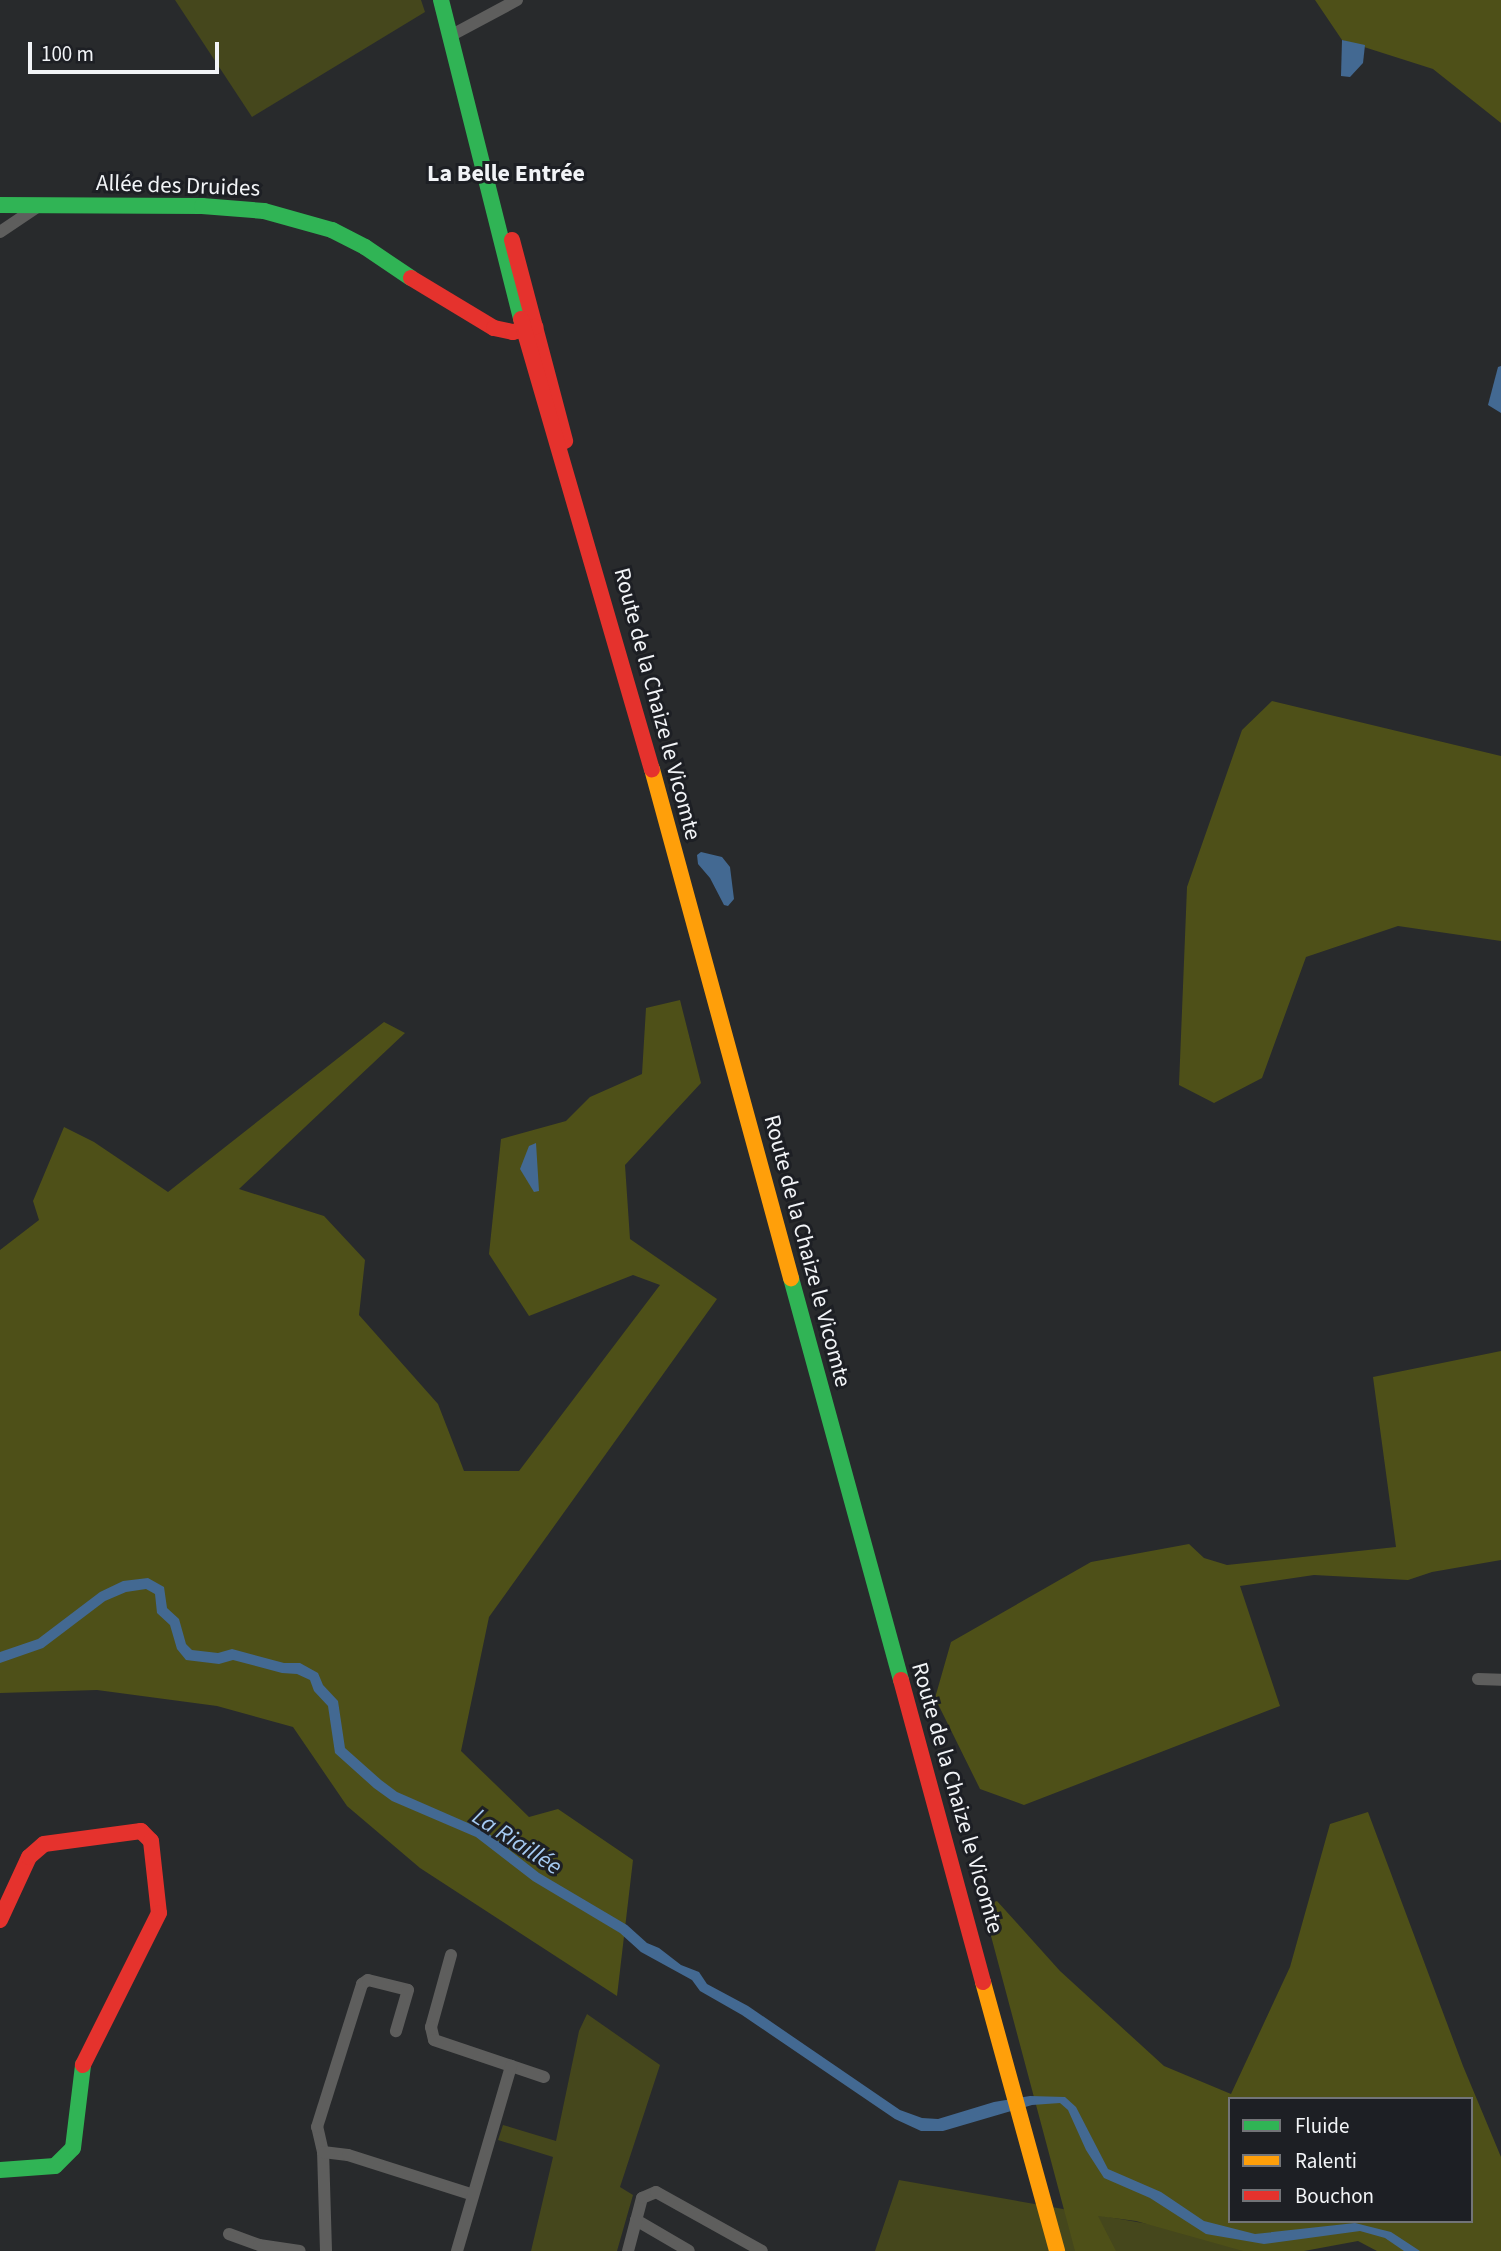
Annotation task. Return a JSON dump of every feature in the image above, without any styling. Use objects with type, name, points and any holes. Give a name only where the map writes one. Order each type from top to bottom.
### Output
[{"type":"main road","name":"Route de la Chaize le Vicomte","points":[[441,0],[529,329],[561,418],[577,502],[993,2012],[1056,2251]]},
{"type":"main road","name":"Allée des Druides","points":[[0,205],[218,206],[264,211],[332,230],[365,247],[484,323],[513,332],[529,329]]},
{"type":"main road","points":[[0,1920],[29,1857],[44,1844],[141,1831],[151,1841],[159,1913],[88,2050],[83,2065],[73,2148],[55,2166],[0,2170]]},
{"type":"street","points":[[450,36],[517,0]]},
{"type":"street","points":[[0,232],[40,205]]},
{"type":"street","points":[[1478,1679],[1501,1680]]},
{"type":"street","points":[[451,1955],[431,2026],[434,2040],[544,2077]]},
{"type":"street","points":[[326,2251],[323,2152],[317,2127],[356,2000],[362,1984],[368,1980],[408,1990],[396,2031]]},
{"type":"street","points":[[457,2251],[511,2066]]},
{"type":"street","points":[[323,2152],[348,2155],[473,2195]]},
{"type":"street","points":[[628,2251],[642,2198],[656,2192],[762,2251]]},
{"type":"street","points":[[636,2220],[690,2251]]},
{"type":"street","points":[[229,2234],[259,2245],[300,2251]]},
{"type":"green space","points":[[175,0],[421,0],[425,12],[252,117]]},
{"type":"green space","points":[[587,2014],[660,2065],[620,2187],[633,2195],[617,2251],[531,2251],[553,2157],[498,2140],[503,2125],[556,2141],[579,2031]]},
{"type":"green space","points":[[899,2180],[1211,2235],[1306,2251],[875,2251]]},
{"type":"shaded area","points":[[1315,0],[1501,0],[1501,123],[1433,69],[1342,40]]},
{"type":"shaded area","points":[[1272,701],[1501,756],[1501,941],[1398,926],[1306,957],[1262,1078],[1214,1103],[1179,1085],[1187,887],[1242,730]]},
{"type":"shaded area","points":[[680,1000],[701,1083],[625,1165],[630,1239],[717,1299],[489,1617],[461,1751],[529,1817],[558,1809],[633,1860],[617,1996],[420,1868],[347,1806],[293,1727],[217,1706],[97,1690],[0,1693],[0,1250],[39,1220],[33,1201],[64,1127],[94,1142],[168,1192],[384,1022],[405,1033],[239,1189],[324,1216],[365,1260],[359,1315],[438,1404],[464,1471],[519,1471],[660,1285],[633,1275],[529,1316],[489,1254],[501,1139],[566,1121],[590,1097],[642,1074],[646,1008]]},
{"type":"shaded area","points":[[1501,1351],[1501,1560],[1432,1572],[1408,1580],[1314,1575],[1240,1586],[1280,1706],[1024,1805],[980,1789],[935,1698],[951,1642],[1091,1562],[1189,1544],[1204,1558],[1227,1565],[1396,1547],[1373,1377]]},
{"type":"shaded area","points":[[1368,1812],[1463,2066],[1501,2157],[1501,2251],[1377,2251],[1358,2241],[1304,2251],[1243,2251],[1136,2221],[1098,2216],[1116,2251],[1075,2251],[983,1906],[997,1901],[1060,1971],[1164,2066],[1231,2094],[1290,1967],[1330,1824]]},
{"type":"water","points":[[1342,40],[1365,45],[1363,63],[1350,77],[1341,76]]},
{"type":"water","points":[[1501,366],[1501,413],[1488,405],[1498,367]]},
{"type":"water","points":[[701,852],[722,857],[730,867],[734,899],[728,906],[724,905],[710,878],[698,864],[697,855]]},
{"type":"water","points":[[536,1143],[539,1191],[534,1192],[520,1169],[529,1146]]},
{"type":"water","points":[[148,1578],[164,1587],[167,1608],[179,1619],[186,1644],[192,1650],[218,1653],[232,1649],[284,1663],[300,1663],[318,1673],[323,1685],[338,1701],[345,1748],[381,1780],[397,1792],[484,1830],[539,1873],[627,1925],[647,1943],[659,1948],[681,1965],[699,1972],[707,1984],[748,2006],[900,2110],[922,2118],[938,2119],[994,2102],[1030,2096],[1065,2097],[1076,2107],[1108,2169],[1161,2192],[1204,2221],[1255,2234],[1355,2223],[1391,2232],[1420,2251],[1404,2251],[1385,2238],[1360,2231],[1264,2244],[1206,2234],[1150,2198],[1104,2178],[1086,2150],[1068,2110],[1060,2103],[1032,2105],[943,2131],[921,2131],[895,2119],[742,2015],[700,1991],[692,1980],[641,1952],[620,1933],[533,1881],[476,1837],[392,1801],[374,1788],[335,1753],[328,1706],[314,1691],[310,1680],[297,1674],[282,1673],[233,1660],[219,1664],[186,1660],[177,1649],[170,1625],[157,1613],[155,1594],[146,1589],[126,1592],[105,1601],[43,1648],[0,1663],[0,1652],[38,1639],[100,1592],[123,1581]]},
{"type":"traffic: fast","points":[[441,0],[521,319]]},
{"type":"traffic: fast","points":[[0,205],[202,206],[264,211],[332,230],[365,247],[411,278]]},
{"type":"traffic: fast","points":[[791,1278],[901,1680]]},
{"type":"traffic: fast","points":[[0,2170],[55,2166],[73,2148],[83,2065]]},
{"type":"traffic: slow","points":[[652,769],[791,1278]]},
{"type":"traffic: slow","points":[[983,1982],[1057,2251]]},
{"type":"traffic: jam","points":[[512,240],[565,441]]},
{"type":"traffic: jam","points":[[411,278],[494,328],[513,332],[535,327]]},
{"type":"traffic: jam","points":[[521,319],[652,769]]},
{"type":"traffic: jam","points":[[901,1680],[983,1982]]},
{"type":"traffic: jam","points":[[0,1920],[29,1857],[44,1844],[141,1831],[151,1841],[159,1913],[83,2065]]},
{"type":"district","name":"La Belle Entrée","points":[[506,174]]},
{"type":"water label","name":"La Riaillée","points":[[517,1842]]}]
